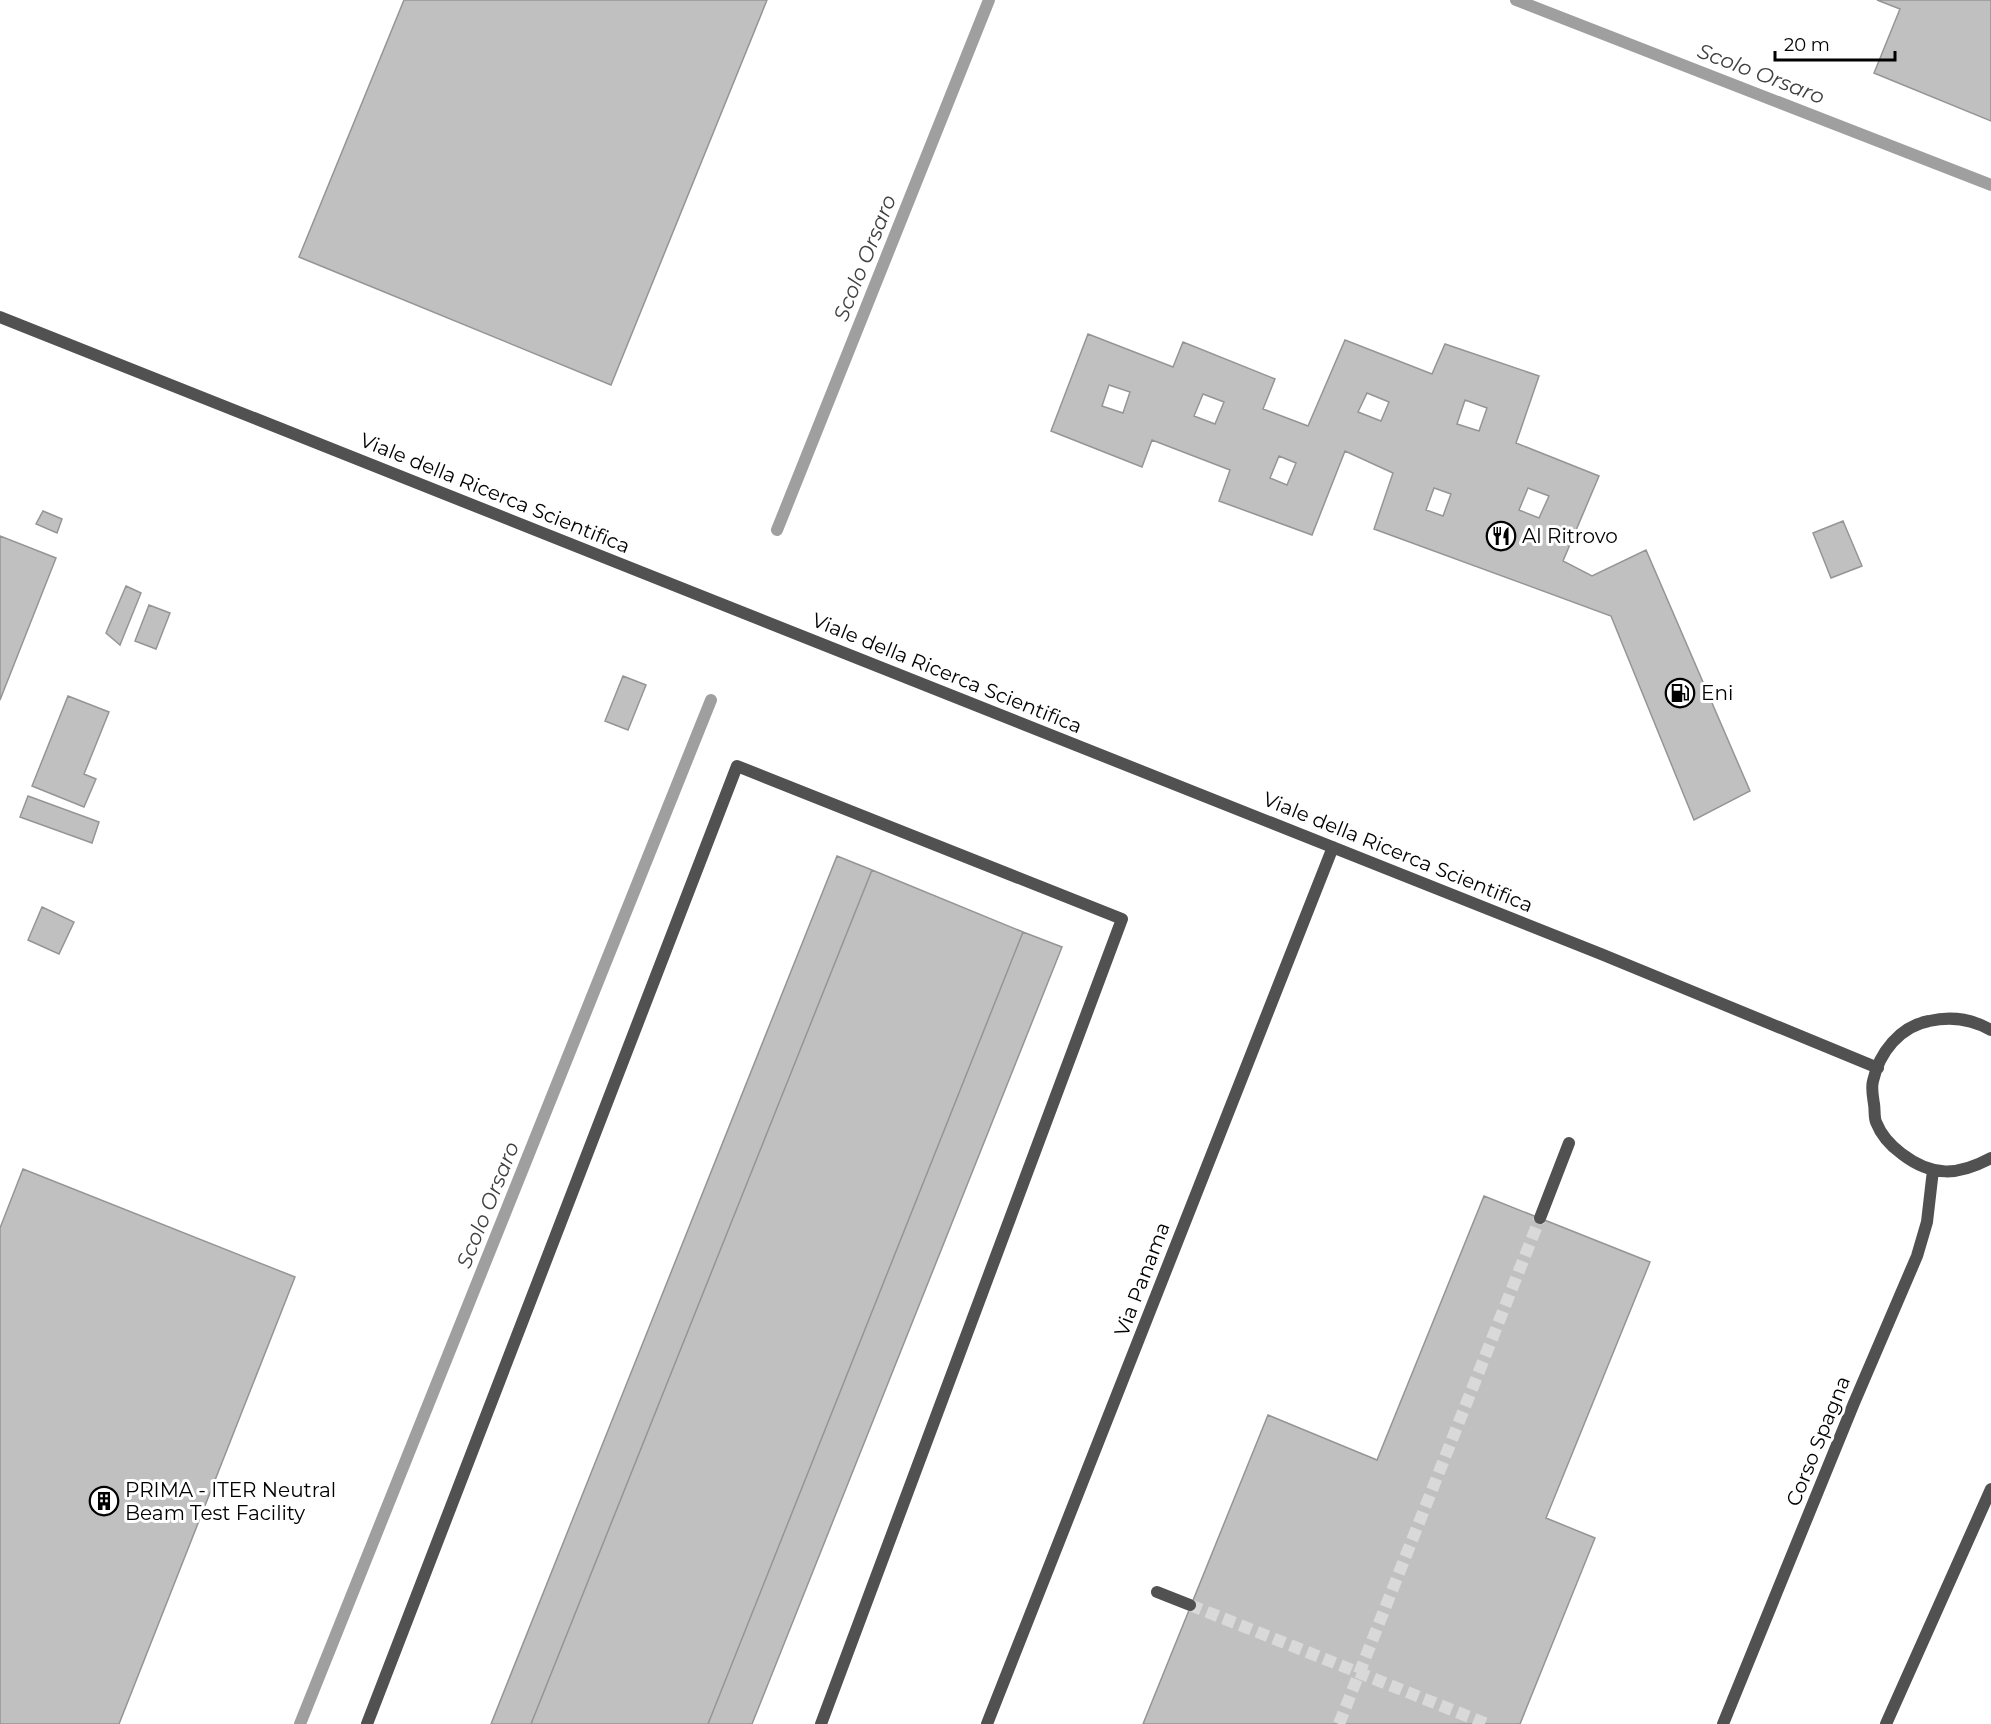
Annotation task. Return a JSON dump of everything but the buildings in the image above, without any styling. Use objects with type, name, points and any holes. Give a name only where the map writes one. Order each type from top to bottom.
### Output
[{"type":"street","name":"Viale della Ricerca Scientifica","points":[[0,317],[1333,847],[1878,1068]]},
{"type":"street","points":[[367,1724],[737,766],[1122,919],[821,1724]]},
{"type":"street","name":"Via Panama","points":[[987,1724],[1333,847]]},
{"type":"street","points":[[1991,1030],[1973,1021],[1946,1017],[1922,1022],[1899,1036],[1884,1051],[1872,1083],[1876,1122],[1890,1145],[1917,1166],[1943,1172],[1973,1168],[1991,1158]]},
{"type":"street","points":[[1540,1218],[1569,1143]]},
{"type":"street","name":"Corso Spagna","points":[[1723,1724],[1854,1403],[1917,1256],[1927,1222],[1933,1170]]},
{"type":"street","points":[[1886,1724],[1991,1489]]},
{"type":"street","points":[[1156,1592],[1190,1605]]},
{"type":"waterway","name":"Scolo Orsaro","points":[[777,530],[989,0]]},
{"type":"waterway","name":"Scolo Orsaro","points":[[1516,0],[1991,185]]},
{"type":"waterway","name":"Scolo Orsaro","points":[[300,1724],[711,700]]},
{"type":"tunnel","points":[[1339,1724],[1540,1218]]},
{"type":"tunnel","points":[[1190,1605],[1487,1724]]},
{"type":"place","name":"Al Ritrovo","points":[[1501,536]]},
{"type":"place","name":"Eni","points":[[1680,693]]},
{"type":"place","name":"PRIMA - ITER Neutral Beam Test Facility","points":[[104,1501]]}]
